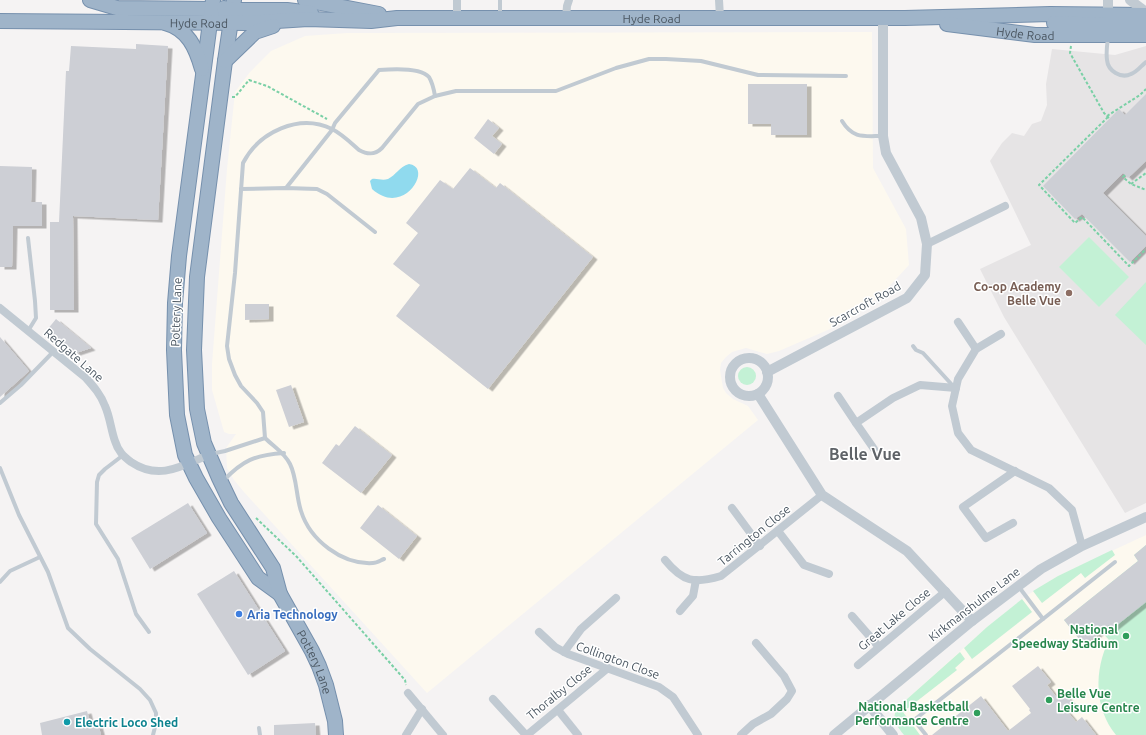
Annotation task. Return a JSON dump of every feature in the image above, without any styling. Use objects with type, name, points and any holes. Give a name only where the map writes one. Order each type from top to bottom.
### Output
[{"type":"highway","points":[[90,0],[117,8],[213,8],[217,3],[233,11],[287,10],[312,13],[334,20]]},
{"type":"highway","name":"Hyde Road","points":[[305,0],[397,18]]},
{"type":"highway","name":"Hyde Road","points":[[0,20],[161,22],[213,8],[308,19],[371,21],[397,18],[905,18],[1050,14],[1108,25],[1146,35]]},
{"type":"highway","name":"Pottery Lane","points":[[213,8],[203,72],[179,256],[175,303],[174,350],[177,415],[185,454],[196,478],[219,518],[258,578],[280,594]]},
{"type":"highway","name":"Pottery Lane","points":[[233,11],[200,255],[195,313],[194,380],[197,409],[208,455],[231,504],[273,568],[280,594],[319,666],[326,685],[336,735]]},
{"type":"highway","name":"Hyde Road","points":[[1108,25],[1146,14]]},
{"type":"highway","name":"Hyde Road","points":[[905,18],[1021,34],[1108,25],[1146,25]]},
{"type":"highway","points":[[225,62],[242,44],[260,29],[278,24],[308,19]]},
{"type":"highway","points":[[161,22],[176,28],[190,38],[203,72]]},
{"type":"street","points":[[457,0],[457,18]]},
{"type":"street","points":[[566,18],[569,0]]},
{"type":"street","points":[[720,0],[720,17]]},
{"type":"street","points":[[1108,0],[1108,25]]},
{"type":"street","points":[[1130,0],[1146,14]]},
{"type":"street","name":"Scarcroft Road","points":[[767,372],[907,298],[925,275],[927,244],[921,218],[886,153],[883,136],[882,18]]},
{"type":"street","points":[[927,244],[1005,206]]},
{"type":"street","name":"Redgate Lane","points":[[0,308],[86,378],[98,391],[106,406],[115,442],[122,456]]},
{"type":"street","points":[[958,322],[976,348]]},
{"type":"street","points":[[1001,334],[976,348],[958,379],[952,406],[958,433],[971,450],[1049,488],[1072,510],[1082,546]]},
{"type":"street","points":[[748,358],[760,362],[767,372],[768,378],[763,390],[752,396],[740,394],[735,390],[730,379],[730,373],[737,362],[748,358]]},
{"type":"street","points":[[856,423],[893,398],[920,386],[956,388]]},
{"type":"street","points":[[758,394],[822,496],[907,551],[946,591],[972,621]]},
{"type":"street","points":[[838,396],[874,449]]},
{"type":"street","points":[[122,456],[138,467],[155,472],[179,467],[208,455]]},
{"type":"street","points":[[1013,523],[986,538],[963,506],[1015,471]]},
{"type":"street","name":"Tarrington Close","points":[[665,560],[675,572],[689,580],[706,581],[721,576],[822,496]]},
{"type":"street","points":[[732,508],[760,546]]},
{"type":"street","name":"Kirkmanshulme Lane","points":[[834,735],[1018,585],[1041,569],[1082,546],[1146,517]]},
{"type":"street","points":[[778,531],[804,565],[829,574]]},
{"type":"street","points":[[680,611],[693,596],[696,580]]},
{"type":"street","name":"Great Lake Close","points":[[858,666],[946,591]]},
{"type":"street","points":[[564,652],[580,629],[616,598]]},
{"type":"street","points":[[852,616],[879,648]]},
{"type":"street","name":"Collington Close","points":[[539,632],[555,647],[564,652],[660,688],[673,697],[698,735]]},
{"type":"street","points":[[741,735],[753,724],[771,714],[787,699],[792,691],[784,676],[756,643]]},
{"type":"street","name":"Thoralby Close","points":[[493,699],[526,735],[608,668]]},
{"type":"street","points":[[408,693],[443,735]]},
{"type":"street","points":[[869,705],[893,735]]},
{"type":"street","points":[[406,735],[422,709]]},
{"type":"street","points":[[558,710],[578,735]]},
{"type":"lane","points":[[500,0],[500,18]]},
{"type":"lane","points":[[1108,25],[1107,61],[1109,68],[1115,73],[1124,76],[1130,74],[1146,62]]},
{"type":"lane","points":[[384,559],[374,563],[359,562],[342,557],[324,545],[312,533],[306,524],[299,504],[295,477],[291,465],[284,453],[265,438],[263,412],[257,403],[241,386],[229,359],[227,346],[235,273],[243,163],[245,158],[259,141],[270,133],[286,126],[304,124],[318,125],[332,130],[364,153],[369,154],[377,152],[418,104],[436,96],[456,91],[556,91],[616,68],[649,59],[701,61],[758,75],[846,76]]},
{"type":"lane","points":[[286,188],[332,130],[335,123],[379,70],[394,68],[416,71],[424,74],[429,78],[436,96]]},
{"type":"lane","points":[[842,121],[847,129],[859,136],[883,136]]},
{"type":"lane","points":[[241,188],[317,189],[327,194],[374,232]]},
{"type":"lane","points":[[28,238],[36,318],[28,331]]},
{"type":"lane","points":[[913,346],[916,350],[923,353],[956,388]]},
{"type":"lane","points":[[0,402],[21,385],[53,352]]},
{"type":"lane","points":[[208,455],[237,448],[265,438]]},
{"type":"lane","points":[[221,482],[238,466],[250,459],[265,455],[284,453]]},
{"type":"lane","points":[[122,456],[99,475],[97,482],[96,524],[118,559],[136,614],[149,632]]},
{"type":"lane","points":[[0,468],[19,515],[48,572],[68,628],[90,650],[140,689],[150,700],[156,713],[156,723],[152,735]]},
{"type":"lane","points":[[0,582],[10,571],[40,557]]},
{"type":"lane","points":[[926,735],[914,720],[1116,562]]},
{"type":"lane","points":[[1018,585],[1043,619]]},
{"type":"lane","points":[[260,728],[260,735]]},
{"type":"path","points":[[1071,46],[1070,53],[1104,113],[1108,117]]},
{"type":"path","points":[[232,97],[235,97],[249,80],[267,86],[335,123]]},
{"type":"path","points":[[1146,90],[1108,117],[1039,185],[1075,223],[1082,217],[1129,266],[1146,249]]},
{"type":"path","points":[[1131,184],[1146,173]]},
{"type":"path","points":[[1125,175],[1123,177],[1131,184],[1146,190]]},
{"type":"path","points":[[254,516],[297,557],[405,680],[408,693]]},
{"type":"shaded area","points":[[872,32],[873,168],[906,229],[909,265],[883,293],[856,315],[837,326],[779,351],[767,354],[746,348],[732,352],[726,357],[721,363],[720,370],[723,388],[733,399],[748,406],[758,420],[427,693],[244,492],[234,480],[227,468],[226,448],[236,434],[224,432],[212,390],[212,364],[227,169],[235,92],[250,72],[271,51],[305,36],[347,33]]},
{"type":"shaded area","name":"Co-op Academy Belle Vue","points":[[1146,46],[1146,503],[1125,513],[1004,317],[980,269],[1031,245],[990,161],[1002,143],[1012,133],[1024,136],[1032,124],[1041,121],[1047,105],[1046,84],[1052,49],[1115,55]]},
{"type":"shaded area","points":[[1146,535],[1146,735],[904,735],[894,721],[894,712],[897,708],[987,627],[1026,596],[1058,576]]},
{"type":"green space","points":[[1089,237],[1129,277],[1099,307],[1059,267]]},
{"type":"green space","points":[[1146,282],[1146,345],[1115,315]]},
{"type":"green space","points":[[747,367],[753,370],[756,376],[753,382],[747,385],[741,382],[738,376],[741,370]]},
{"type":"green space","name":"National Speedway Stadium","points":[[1146,545],[1146,735],[1116,735],[1104,713],[1100,701],[1099,689],[1101,664],[1109,640],[1101,631],[1084,645],[1064,620],[1138,561],[1134,555]]},
{"type":"green space","points":[[1112,550],[1115,555],[1085,578],[1081,573],[1042,603],[1033,591],[1058,576]]},
{"type":"green space","points":[[1022,599],[1032,612],[972,659],[964,648]]},
{"type":"green space","points":[[960,652],[965,659],[955,668],[957,670],[903,712],[920,735],[904,735],[895,719],[895,712],[897,708]]},
{"type":"water","points":[[409,164],[416,167],[418,173],[417,181],[404,195],[395,198],[384,196],[372,189],[370,181],[372,179],[388,179]]},
{"type":"building","points":[[136,44],[168,46],[158,220],[73,216],[74,310],[50,310],[50,222],[59,222],[66,71],[69,71],[71,46],[136,49]]},
{"type":"building","points":[[748,84],[807,84],[807,135],[771,135],[771,124],[748,124]]},
{"type":"building","points":[[1146,94],[1146,161],[1128,178],[1123,173],[1103,193],[1146,236],[1146,246],[1130,262],[1082,214],[1075,219],[1043,186],[1119,109],[1125,115]]},
{"type":"building","points":[[488,119],[499,128],[492,136],[502,144],[494,154],[474,138]]},
{"type":"building","points":[[0,166],[32,167],[31,202],[42,202],[42,226],[13,226],[12,267],[0,267]]},
{"type":"building","points":[[470,168],[496,188],[500,183],[593,257],[488,389],[396,316],[420,285],[393,264],[418,233],[406,223],[440,180],[453,189]]},
{"type":"building","points":[[245,304],[269,304],[269,319],[245,320]]},
{"type":"building","points":[[56,319],[91,348],[76,353],[47,330]]},
{"type":"building","points":[[0,337],[29,371],[0,397]]},
{"type":"building","points":[[291,385],[304,422],[289,427],[276,390]]},
{"type":"building","points":[[355,426],[392,455],[361,493],[322,463],[336,444],[339,446]]},
{"type":"building","points":[[188,503],[207,533],[150,569],[131,538]]},
{"type":"building","points":[[378,505],[417,536],[399,559],[360,528]]},
{"type":"building","points":[[1146,545],[1146,602],[1112,629],[1109,625],[1084,645],[1064,620],[1138,561],[1134,555]]},
{"type":"building","points":[[234,571],[285,651],[248,675],[197,594]]},
{"type":"building","name":"Belle Vue Leisure Centre","points":[[1038,666],[1051,682],[1047,685],[1057,698],[1064,693],[1073,704],[1066,710],[1076,722],[1082,717],[1096,735],[932,735],[981,696],[1008,731],[1031,713],[1029,710],[1030,709],[1012,686]]},
{"type":"building","name":"Electric Loco Shed","points":[[87,711],[91,726],[98,724],[101,735],[42,735],[40,723]]},
{"type":"building","points":[[315,723],[316,735],[274,735],[274,725]]},
{"type":"place","name":"Co-op Academy Belle Vue","points":[[1069,293]]},
{"type":"place","name":"Aria Technology","points":[[239,614]]},
{"type":"place","name":"National Speedway Stadium","points":[[1126,636]]},
{"type":"place","name":"Belle Vue Leisure Centre","points":[[1049,700]]},
{"type":"place","name":"National Basketball Performance Centre","points":[[977,713]]},
{"type":"place","name":"Electric Loco Shed","points":[[67,722]]},
{"type":"district","name":"Belle Vue","points":[[865,454]]}]
